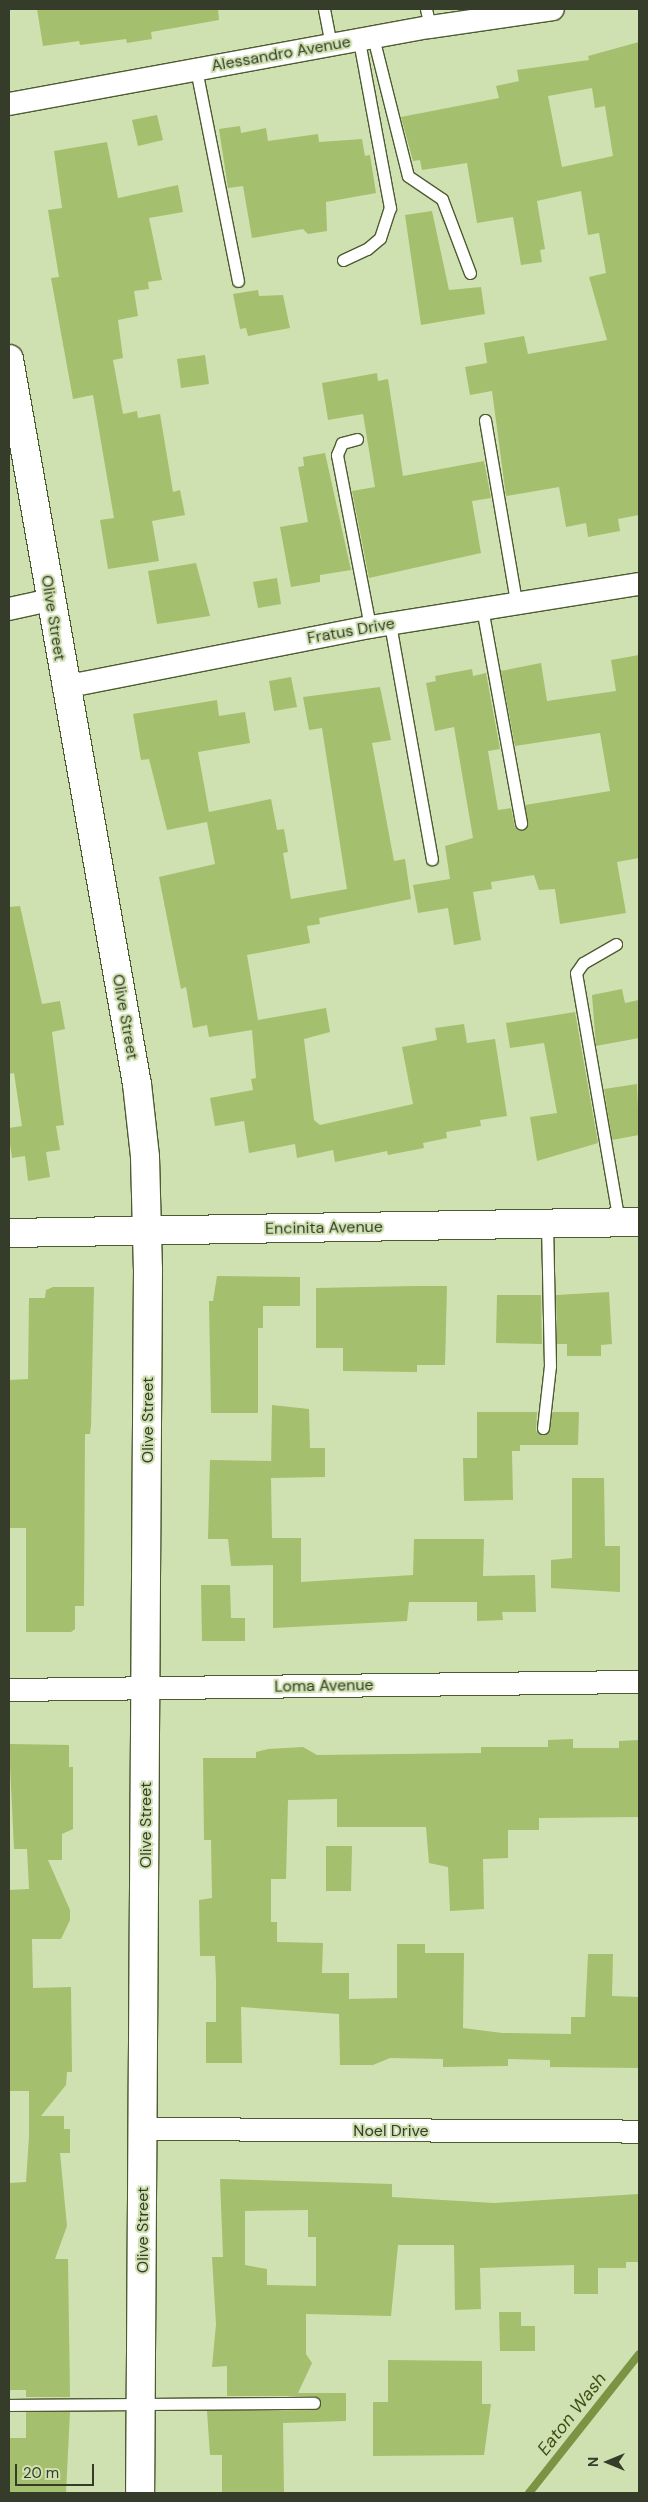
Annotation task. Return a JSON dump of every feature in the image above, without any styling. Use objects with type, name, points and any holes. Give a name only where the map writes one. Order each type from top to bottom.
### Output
[{"type":"street","name":"Alessandro Avenue","points":[[9,104],[366,38],[428,18],[553,9]]},
{"type":"street","name":"Olive Street","points":[[9,359],[64,687],[137,1084],[148,1232],[147,1688],[140,2493]]},
{"type":"street","name":"Fratus Drive","points":[[64,687],[380,625],[639,584]]},
{"type":"street","points":[[9,609],[50,600]]},
{"type":"street","name":"Encinita Avenue","points":[[9,1234],[629,1223]]},
{"type":"street","name":"Loma Avenue","points":[[9,1690],[639,1682]]},
{"type":"street","name":"Noel Drive","points":[[143,2129],[639,2132]]},
{"type":"lane","points":[[324,9],[331,45]]},
{"type":"lane","points":[[343,260],[367,249],[380,238],[390,208],[366,38]]},
{"type":"lane","points":[[366,38],[408,176],[442,199],[470,273]]},
{"type":"lane","points":[[196,69],[238,281]]},
{"type":"lane","points":[[485,420],[516,602]]},
{"type":"lane","points":[[357,439],[342,443],[337,455],[380,625],[432,859]]},
{"type":"lane","points":[[482,608],[521,823]]},
{"type":"lane","points":[[616,944],[583,963],[576,973],[629,1223]]},
{"type":"lane","points":[[543,1428],[550,1366],[547,1223]]},
{"type":"lane","points":[[9,2405],[314,2403]]},
{"type":"building","points":[[37,9],[218,9],[219,20],[151,32],[152,39],[127,43],[126,39],[80,45],[79,41],[43,46]]},
{"type":"building","points":[[639,42],[639,515],[618,519],[620,531],[588,537],[586,523],[566,527],[559,487],[506,496],[492,391],[470,395],[465,367],[487,363],[484,343],[524,336],[528,354],[607,340],[589,277],[606,273],[599,233],[588,235],[581,191],[537,201],[545,249],[540,250],[542,262],[521,265],[513,217],[477,223],[467,163],[422,170],[420,160],[413,161],[401,117],[499,98],[496,86],[519,81],[517,70],[589,60],[588,56]],"holes":[[[592,88],[595,108],[605,106],[613,156],[562,167],[548,96]]]},
{"type":"building","points":[[157,115],[163,140],[138,146],[132,120]]},
{"type":"building","points":[[240,126],[241,133],[266,128],[268,141],[318,134],[319,142],[362,139],[365,156],[370,155],[376,193],[326,202],[327,231],[308,234],[303,229],[252,238],[243,186],[228,188],[219,129]]},
{"type":"building","points":[[107,142],[118,198],[178,185],[183,212],[149,218],[162,280],[148,282],[149,289],[134,291],[138,316],[118,320],[123,358],[113,360],[123,414],[137,411],[138,418],[160,414],[173,492],[180,490],[185,515],[152,521],[159,561],[108,569],[100,520],[114,518],[93,395],[73,399],[51,278],[59,277],[48,210],[62,208],[54,151]]},
{"type":"building","points":[[432,211],[449,290],[481,287],[485,314],[421,325],[405,215]]},
{"type":"building","points":[[258,290],[259,296],[283,295],[290,328],[248,336],[246,328],[240,329],[233,294]]},
{"type":"building","points":[[205,355],[209,384],[181,388],[177,359]]},
{"type":"building","points":[[377,373],[378,381],[388,379],[403,476],[484,461],[491,498],[472,501],[481,553],[369,578],[352,491],[375,487],[363,414],[328,420],[322,383]]},
{"type":"building","points":[[325,453],[351,570],[320,575],[320,582],[291,587],[280,527],[308,522],[298,467],[304,466],[303,457]]},
{"type":"building","points":[[196,563],[210,616],[157,624],[148,571]]},
{"type":"building","points":[[277,578],[281,604],[258,608],[253,582]]},
{"type":"building","points":[[639,655],[639,858],[617,862],[626,913],[560,924],[555,889],[539,890],[534,875],[491,882],[492,889],[473,892],[481,940],[454,945],[448,908],[418,913],[413,885],[450,879],[445,846],[473,838],[454,727],[435,731],[426,683],[436,681],[435,676],[472,669],[473,676],[486,673],[500,749],[488,751],[498,810],[511,808],[515,827],[522,830],[528,825],[525,805],[610,791],[600,733],[515,746],[501,671],[541,663],[547,701],[616,691],[611,660]]},
{"type":"building","points":[[291,677],[297,707],[274,711],[269,681]]},
{"type":"building","points":[[380,687],[391,740],[372,743],[394,861],[405,859],[411,899],[319,918],[320,924],[307,926],[310,943],[247,955],[258,1020],[326,1008],[330,1032],[304,1039],[314,1120],[320,1125],[413,1104],[402,1047],[437,1040],[435,1028],[464,1024],[467,1043],[495,1039],[507,1116],[480,1120],[481,1126],[446,1132],[447,1138],[423,1143],[424,1148],[388,1155],[387,1151],[335,1162],[333,1150],[297,1158],[295,1144],[249,1153],[244,1121],[215,1126],[210,1098],[253,1090],[251,1079],[256,1078],[252,1030],[209,1037],[207,1025],[193,1028],[186,987],[181,989],[159,877],[215,864],[207,822],[167,830],[149,759],[141,760],[133,714],[217,700],[219,716],[245,712],[250,743],[198,752],[209,812],[271,799],[277,830],[284,829],[288,852],[283,853],[291,899],[347,889],[322,728],[309,730],[303,697]]},
{"type":"building","points":[[20,906],[42,1004],[60,1001],[65,1029],[52,1032],[64,1125],[56,1126],[60,1150],[46,1152],[50,1177],[28,1181],[25,1156],[12,1158],[9,1137],[9,1128],[22,1126],[14,1073],[9,1074],[9,907]]},
{"type":"building","points":[[622,989],[625,1003],[639,1000],[639,1038],[596,1046],[592,995]]},
{"type":"building","points":[[575,1012],[598,1143],[537,1161],[530,1117],[557,1113],[544,1043],[510,1048],[506,1023]]},
{"type":"building","points":[[637,1084],[639,1135],[612,1140],[604,1089]]},
{"type":"building","points":[[217,1276],[300,1277],[300,1306],[263,1306],[263,1328],[258,1328],[258,1413],[211,1413],[209,1301],[213,1301]]},
{"type":"building","points":[[447,1286],[445,1365],[417,1365],[417,1372],[343,1371],[343,1348],[316,1348],[316,1288]]},
{"type":"building","points":[[53,1287],[94,1287],[91,1426],[90,1434],[85,1434],[84,1606],[75,1606],[75,1629],[71,1632],[26,1632],[26,1528],[9,1528],[9,1380],[28,1379],[29,1298],[45,1298],[46,1290]]},
{"type":"building","points":[[609,1292],[612,1344],[601,1345],[601,1356],[567,1356],[567,1344],[557,1344],[556,1295]]},
{"type":"building","points":[[497,1295],[541,1295],[542,1344],[496,1343]]},
{"type":"building","points":[[272,1405],[309,1409],[310,1448],[325,1448],[325,1477],[271,1478],[272,1538],[301,1538],[301,1582],[413,1575],[414,1539],[484,1539],[483,1576],[535,1575],[536,1612],[502,1612],[503,1620],[477,1621],[477,1602],[409,1602],[407,1621],[273,1628],[273,1565],[231,1566],[228,1539],[208,1539],[210,1460],[271,1461],[271,1470]]},
{"type":"building","points":[[477,1412],[537,1412],[536,1431],[543,1435],[549,1432],[552,1412],[579,1412],[578,1445],[520,1445],[520,1451],[512,1451],[513,1500],[464,1501],[463,1458],[477,1458]]},
{"type":"building","points":[[572,1478],[604,1478],[605,1546],[620,1546],[620,1592],[551,1588],[551,1560],[572,1558]]},
{"type":"building","points":[[201,1585],[230,1585],[231,1618],[245,1618],[245,1641],[202,1641]]},
{"type":"building","points":[[573,1739],[573,1748],[619,1748],[619,1741],[639,1740],[639,1817],[539,1818],[539,1830],[508,1830],[508,1858],[483,1859],[484,1909],[450,1911],[448,1867],[429,1863],[426,1827],[337,1827],[337,1799],[288,1800],[286,1879],[271,1879],[271,1922],[277,1922],[277,1942],[323,1943],[322,1973],[349,1973],[349,1999],[397,1998],[397,1944],[425,1944],[425,1953],[464,1953],[463,2028],[502,2033],[571,2034],[571,2017],[585,2017],[588,1954],[613,1954],[612,1996],[639,1997],[639,2068],[550,2067],[550,2060],[508,2059],[508,2066],[443,2067],[443,2059],[390,2058],[373,2065],[340,2065],[339,2014],[241,2007],[242,2063],[206,2063],[206,2022],[216,2022],[216,1981],[215,1956],[200,1956],[199,1900],[212,1898],[211,1840],[204,1840],[203,1758],[256,1758],[256,1752],[268,1749],[303,1747],[317,1755],[481,1753],[481,1747],[548,1747],[548,1740]]},
{"type":"building","points":[[9,1744],[69,1745],[69,1767],[73,1767],[73,1829],[62,1834],[62,1860],[48,1860],[70,1910],[70,1920],[61,1939],[32,1939],[33,1988],[71,1987],[72,2072],[67,2072],[66,2085],[41,2116],[64,2116],[64,2129],[70,2129],[70,2153],[60,2153],[67,2226],[55,2259],[68,2259],[70,2397],[26,2397],[26,2390],[9,2390],[9,2183],[26,2182],[29,2091],[9,2091],[9,1890],[29,1889],[27,1849],[14,1849]]},
{"type":"building","points":[[326,1846],[352,1846],[351,1891],[326,1891]]},
{"type":"building","points":[[220,2179],[392,2184],[392,2197],[494,2203],[639,2194],[639,2262],[626,2262],[626,2268],[598,2268],[598,2294],[574,2294],[574,2265],[480,2268],[481,2309],[455,2310],[454,2245],[398,2245],[391,2316],[306,2314],[306,2354],[312,2363],[298,2393],[346,2393],[346,2421],[283,2423],[284,2493],[222,2493],[222,2455],[210,2455],[207,2411],[314,2410],[321,2402],[314,2396],[227,2396],[227,2366],[212,2367],[216,2324],[212,2257],[223,2257]],"holes":[[[308,2210],[308,2237],[316,2237],[316,2286],[267,2285],[267,2269],[245,2265],[245,2211]]]},
{"type":"building","points":[[499,2312],[521,2312],[521,2326],[535,2326],[535,2351],[500,2351]]},
{"type":"building","points":[[388,2360],[482,2361],[482,2404],[491,2404],[484,2455],[373,2456],[373,2402],[388,2402]]},
{"type":"building","points":[[26,2412],[70,2412],[66,2493],[9,2493],[9,2438],[26,2438]]},
{"type":"waterway","name":"Eaton Wash","points":[[529,2493],[639,2354]]}]
